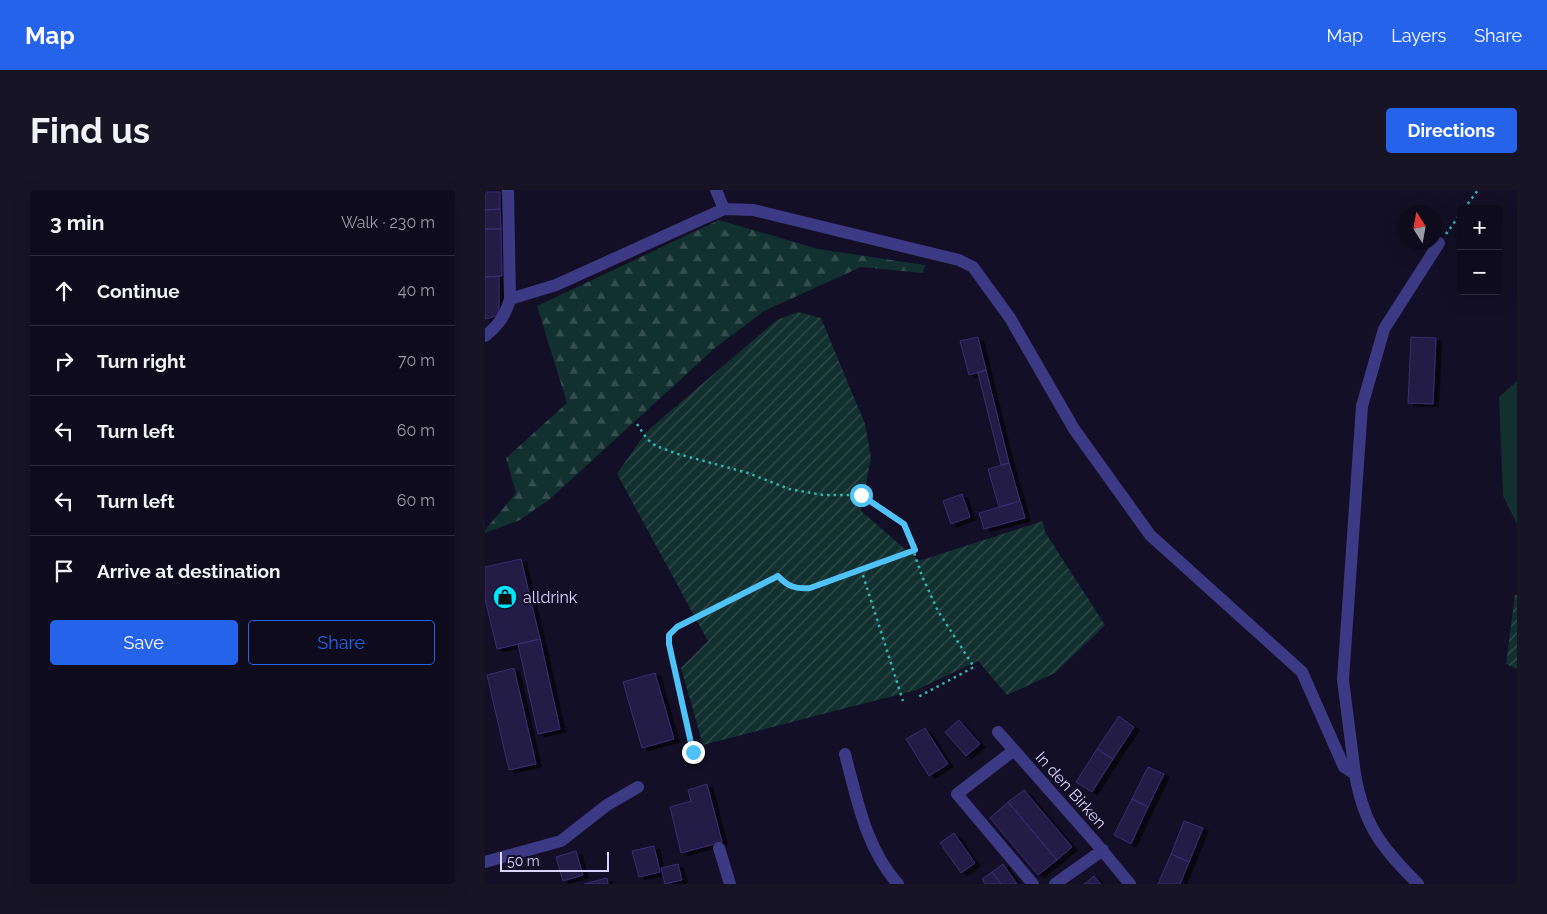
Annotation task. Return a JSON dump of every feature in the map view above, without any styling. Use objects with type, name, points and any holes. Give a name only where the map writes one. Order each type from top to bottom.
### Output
[{"type":"street","points":[[485,336],[497,327],[506,315],[510,299],[508,190]]},
{"type":"street","points":[[716,190],[724,209]]},
{"type":"street","points":[[510,299],[556,285],[724,209],[753,210],[959,260],[973,267],[1010,318],[1074,430],[1150,535],[1302,672],[1344,767],[1355,774]]},
{"type":"street","points":[[1418,884],[1370,828],[1358,793],[1343,680],[1363,406],[1384,329],[1410,285],[1434,250]]},
{"type":"street","name":"In den Birken","points":[[997,732],[1131,884]]},
{"type":"street","points":[[1013,750],[957,794],[1033,884]]},
{"type":"street","points":[[845,754],[865,826],[879,858],[899,884]]},
{"type":"street","points":[[485,862],[561,841],[607,805],[639,787]]},
{"type":"street","points":[[719,848],[730,884]]},
{"type":"street","points":[[1055,884],[1103,850]]},
{"type":"street","points":[[1119,870],[1120,884]]},
{"type":"path","points":[[1467,205],[1478,190]]},
{"type":"path","points":[[1442,239],[1457,218]]},
{"type":"path","points":[[637,424],[647,439],[656,446],[686,457],[748,473],[795,490],[823,495],[861,495],[904,524],[915,550],[922,576],[938,611],[974,667],[917,697]]},
{"type":"path","points":[[693,752],[669,644],[669,635],[677,627],[778,576],[785,584],[797,589],[810,588],[915,550]]},
{"type":"path","points":[[861,570],[903,701]]},
{"type":"green space","points":[[719,220],[818,249],[925,265],[923,273],[861,267],[764,311],[715,348],[550,499],[520,520],[485,533],[485,530],[516,493],[506,458],[567,403],[537,306]]},
{"type":"green space","points":[[798,312],[821,318],[865,424],[871,457],[861,511],[919,561],[1043,521],[1045,532],[1105,625],[1055,673],[1007,695],[978,661],[916,690],[703,745],[681,668],[708,641],[617,474],[646,432],[777,320]]},
{"type":"green space","points":[[1517,381],[1517,524],[1503,496],[1499,397]]},
{"type":"green space","points":[[1515,595],[1517,595],[1517,669],[1506,664]]},
{"type":"building","points":[[485,192],[500,192],[500,209],[485,210]]},
{"type":"building","points":[[500,209],[501,229],[485,229],[485,210]]},
{"type":"building","points":[[485,229],[501,229],[502,276],[485,277]]},
{"type":"building","points":[[499,276],[499,310],[496,316],[485,319],[485,277]]},
{"type":"building","points":[[978,337],[986,370],[969,375],[960,341]]},
{"type":"building","points":[[1411,337],[1436,338],[1433,404],[1408,403]]},
{"type":"building","points":[[986,370],[1009,463],[1001,465],[978,373]]},
{"type":"building","points":[[1009,463],[1020,501],[999,507],[988,469]]},
{"type":"building","points":[[962,494],[970,517],[951,524],[943,501]]},
{"type":"building","points":[[1020,501],[1025,518],[984,529],[979,513]]},
{"type":"building","points":[[521,559],[540,639],[497,649],[485,599],[485,567]]},
{"type":"building","points":[[540,639],[560,729],[538,734],[518,644]]},
{"type":"building","points":[[514,668],[536,764],[509,770],[487,675]]},
{"type":"building","points":[[655,673],[674,739],[642,748],[623,682]]},
{"type":"building","points":[[1119,716],[1134,727],[1113,759],[1097,749]]},
{"type":"building","points":[[959,720],[980,744],[966,756],[945,732]]},
{"type":"building","points":[[925,728],[948,764],[929,776],[906,739]]},
{"type":"building","points":[[1097,749],[1113,759],[1092,792],[1076,782]]},
{"type":"building","points":[[1148,767],[1164,774],[1148,807],[1132,799]]},
{"type":"building","points":[[707,784],[722,842],[681,853],[670,807],[691,801],[688,790]]},
{"type":"building","points":[[1024,790],[1072,847],[1057,860],[1008,802]]},
{"type":"building","points":[[1132,799],[1148,807],[1131,844],[1114,835]]},
{"type":"building","points":[[1008,802],[1057,860],[1038,875],[990,818]]},
{"type":"building","points":[[1184,821],[1203,828],[1189,862],[1171,854]]},
{"type":"building","points":[[954,833],[975,863],[961,873],[940,843]]},
{"type":"building","points":[[654,846],[660,872],[639,877],[632,851]]},
{"type":"building","points":[[576,851],[583,875],[563,881],[556,857]]},
{"type":"building","points":[[1171,854],[1189,862],[1180,884],[1158,884]]},
{"type":"building","points":[[678,864],[682,880],[665,884],[661,868]]},
{"type":"building","points":[[1003,864],[1017,884],[1001,884],[992,872]]},
{"type":"building","points":[[992,872],[1001,884],[985,884],[982,879]]},
{"type":"building","points":[[1094,876],[1101,884],[1084,884]]},
{"type":"building","points":[[607,878],[608,884],[584,884]]},
{"type":"place","name":"alldrink","points":[[505,597]]},
{"type":"route","points":[[693,752],[669,644],[669,635],[677,627],[778,576],[785,584],[797,589],[810,588],[915,550],[904,524],[879,505],[861,495]]}]
